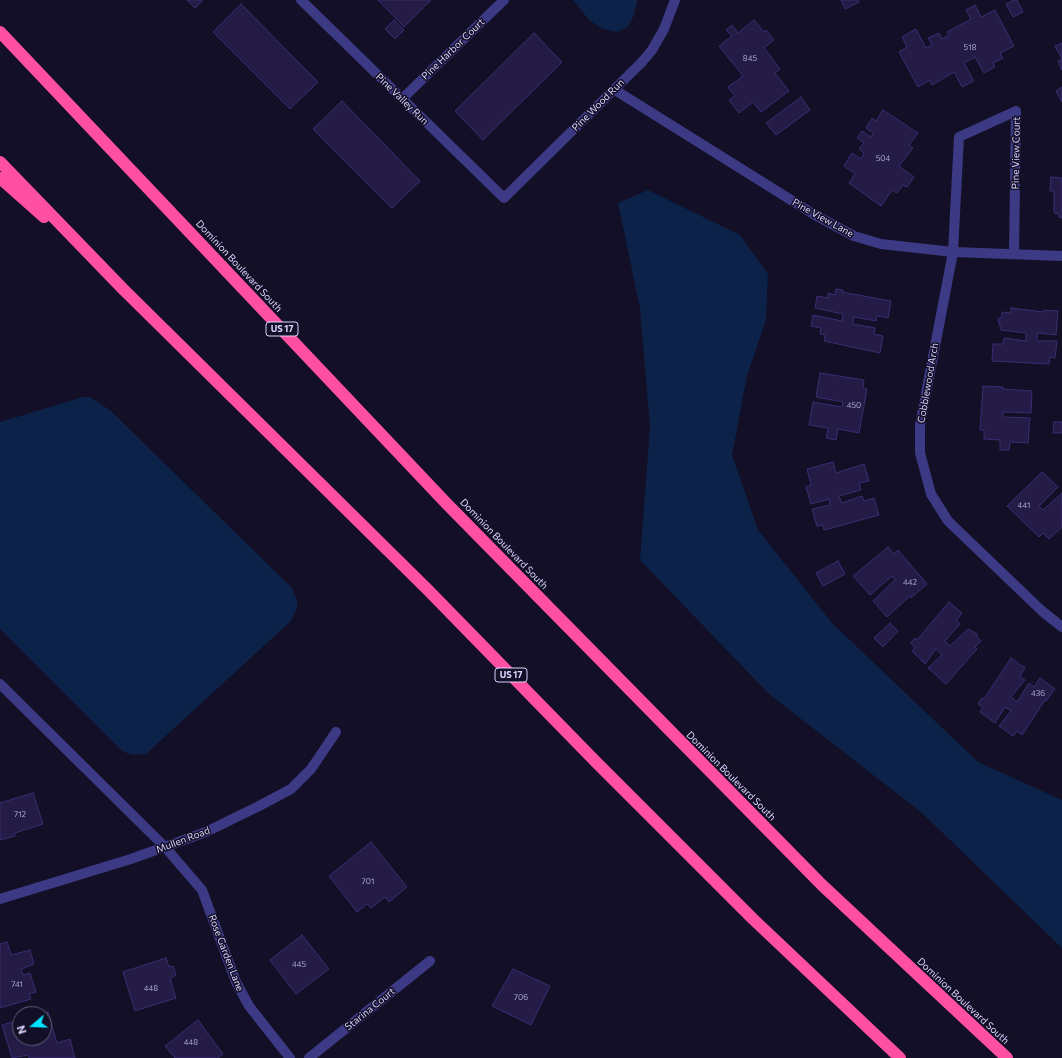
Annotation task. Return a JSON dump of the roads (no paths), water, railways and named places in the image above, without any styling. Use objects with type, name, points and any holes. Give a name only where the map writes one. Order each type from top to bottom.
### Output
[{"type":"highway","points":[[0,23],[34,66]]},
{"type":"highway","name":"Dominion Boulevard South","points":[[0,32],[34,66],[447,504],[822,885],[1007,1058]]},
{"type":"highway","points":[[0,162],[123,289]]},
{"type":"highway","points":[[0,178],[123,289]]},
{"type":"highway","name":"US 17","points":[[123,289],[428,590],[594,761],[753,919],[900,1058]]},
{"type":"street","name":"Pine Valley Run","points":[[301,0],[504,198]]},
{"type":"street","name":"Pine Harbor Court","points":[[402,99],[504,0]]},
{"type":"street","name":"Pine Wood Run","points":[[504,198],[614,90],[652,50],[664,29],[675,0]]},
{"type":"street","name":"Pine View Lane","points":[[614,90],[815,215],[854,236],[881,244],[953,252],[1014,253],[1062,256]]},
{"type":"street","name":"Pine View Court","points":[[953,252],[959,138],[1016,111],[1014,253]]},
{"type":"street","name":"Cobblewood Arch","points":[[953,252],[920,425],[920,453],[931,494],[948,521],[1042,611],[1062,627]]},
{"type":"street","name":"Rose Garden Lane","points":[[0,684],[165,847],[202,890],[236,982],[249,1006],[290,1058]]},
{"type":"street","name":"Mullen Road","points":[[0,899],[131,859],[206,832],[291,789],[311,769],[336,732]]},
{"type":"street","name":"Starina Court","points":[[309,1058],[430,961]]},
{"type":"water","points":[[573,0],[637,1],[634,15],[628,27],[617,32],[603,29],[589,20]]},
{"type":"water","points":[[648,190],[740,235],[768,274],[766,320],[747,376],[732,455],[758,530],[832,623],[978,762],[1062,800],[1062,948],[922,813],[769,694],[640,560],[650,427],[640,308],[618,203]]},
{"type":"water","points":[[83,397],[90,397],[111,411],[292,588],[297,600],[297,608],[291,621],[146,754],[132,755],[122,751],[0,629],[0,422]]}]
